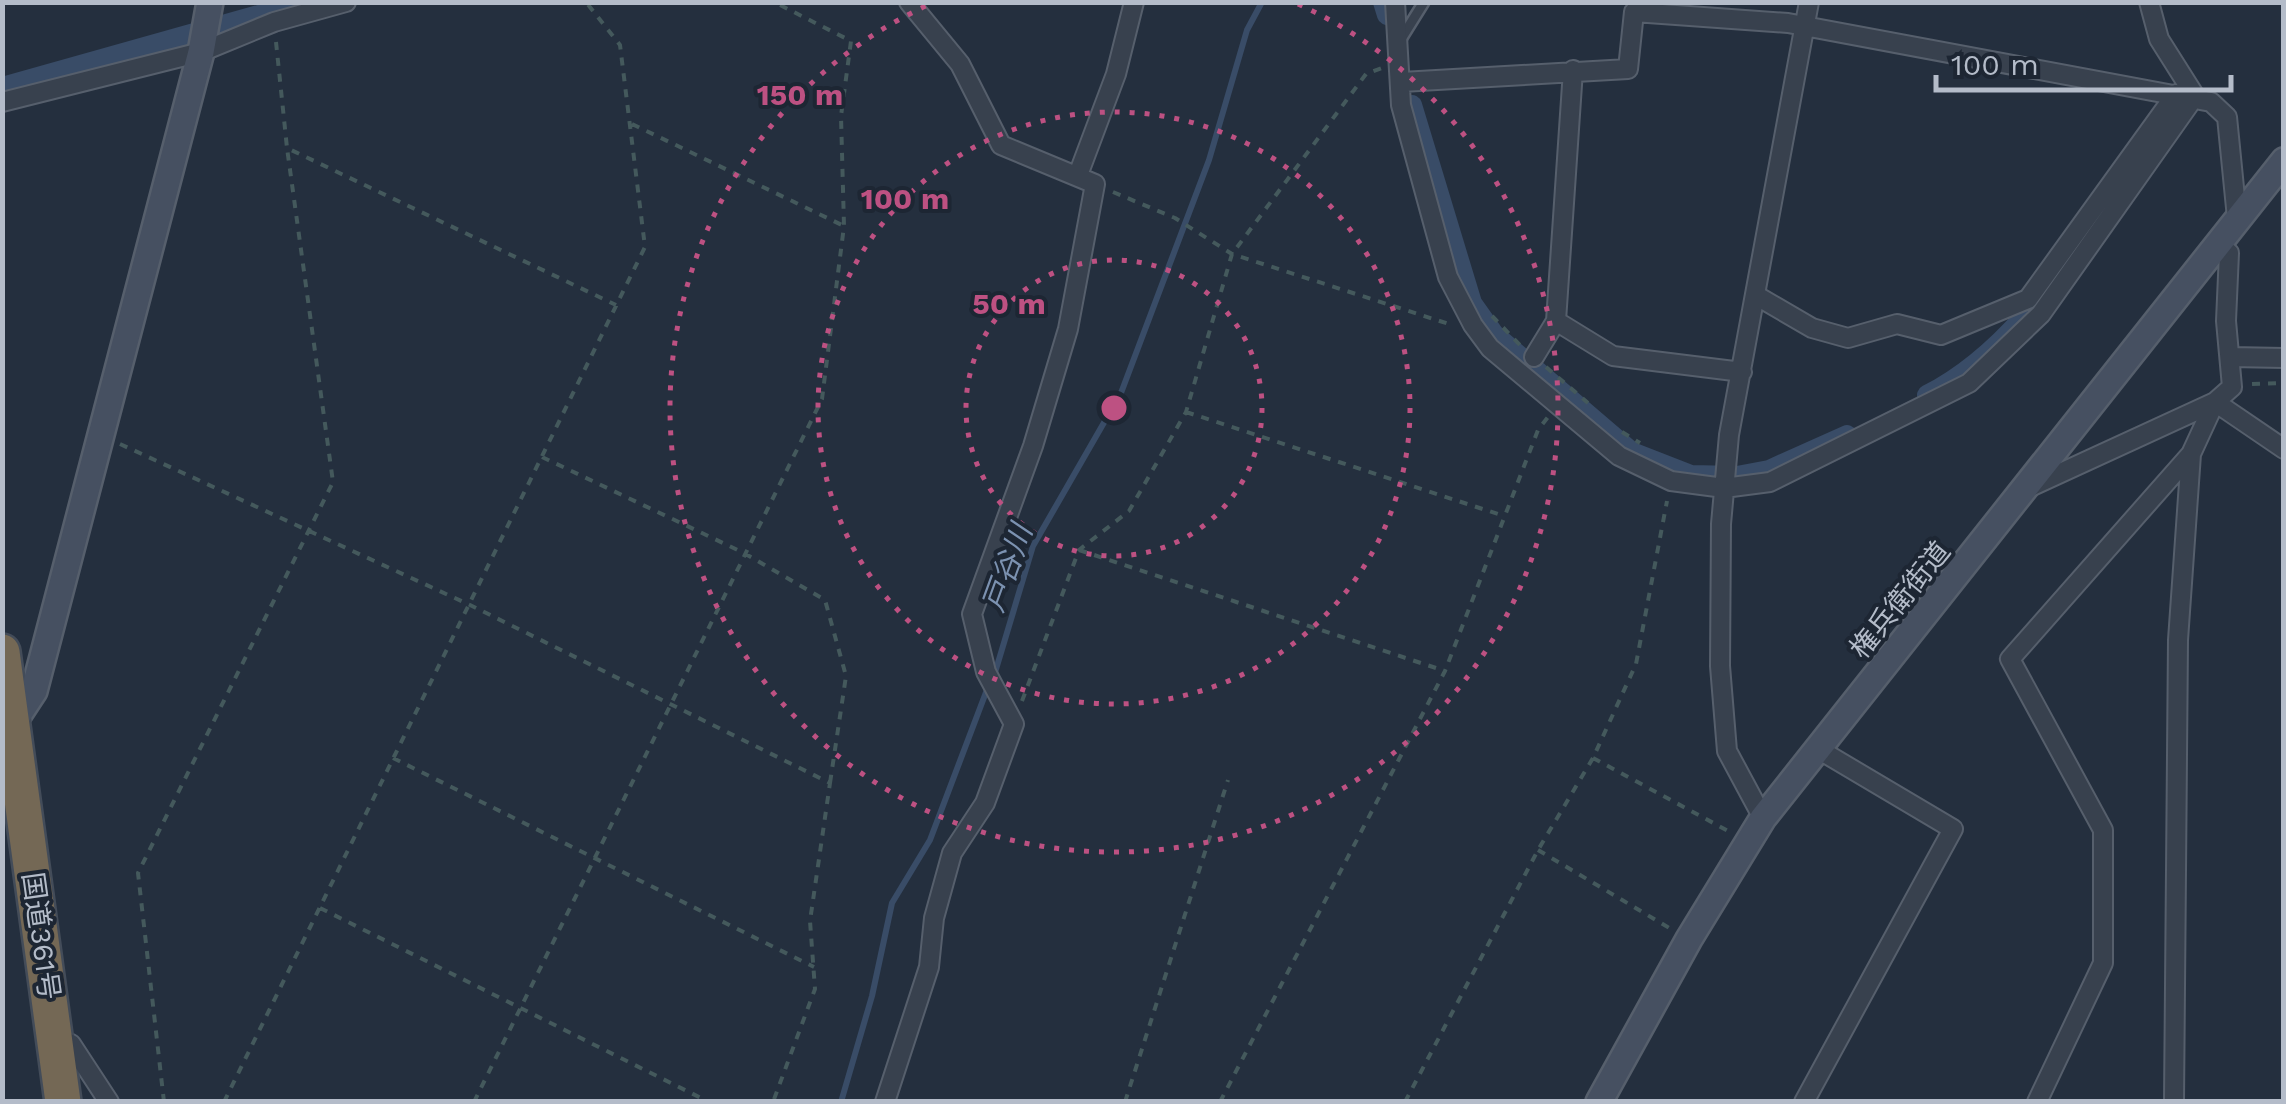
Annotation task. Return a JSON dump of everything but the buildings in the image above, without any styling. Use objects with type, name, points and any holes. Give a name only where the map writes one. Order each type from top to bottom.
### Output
[{"type":"highway","name":"国道361号","points":[[2,652],[63,1102]]},
{"type":"street","points":[[13,722],[34,690],[201,52],[210,2]]},
{"type":"street","points":[[2,102],[201,52],[274,22],[346,2]]},
{"type":"street","points":[[909,2],[960,64],[1001,145],[1086,180]]},
{"type":"street","points":[[885,1102],[929,967],[934,918],[952,853],[985,803],[1014,724],[986,672],[972,614],[1033,446],[1068,329],[1086,180],[1134,2]]},
{"type":"street","points":[[1396,2],[1401,39],[1401,105],[1448,277],[1490,348],[1618,456],[1671,482],[1724,488],[1770,482],[1969,383],[2041,314],[2186,95]]},
{"type":"street","points":[[1763,818],[1727,751],[1720,666],[1724,488],[1809,2]]},
{"type":"street","points":[[2149,2],[2159,38],[2186,95]]},
{"type":"street","points":[[1402,82],[1628,69],[1635,7],[1788,23],[2211,102],[2227,117],[2237,218]]},
{"type":"street","points":[[1534,357],[1556,321],[1573,70]]},
{"type":"street","points":[[1757,296],[1812,328],[1848,338],[1897,324],[1941,335],[2028,299],[2186,95]]},
{"type":"street","name":"権兵衛街道","points":[[1600,1102],[1688,940],[1763,818],[2284,161]]},
{"type":"street","points":[[2028,488],[2215,402],[2232,387],[2226,321],[2231,269],[2229,254],[2216,242]]},
{"type":"street","points":[[1556,321],[1613,356],[1742,372]]},
{"type":"street","points":[[2231,356],[2284,358]]},
{"type":"street","points":[[2215,402],[2284,449]]},
{"type":"street","points":[[2037,1102],[2103,963],[2103,830],[2010,659],[2191,454],[2215,402]]},
{"type":"street","points":[[2174,1102],[2178,640],[2191,454]]},
{"type":"street","points":[[1804,1102],[1953,829],[1818,749]]},
{"type":"street","points":[[54,1036],[71,1044],[109,1102]]},
{"type":"lane","points":[[1401,39],[1424,2]]},
{"type":"path","points":[[474,1102],[822,399],[844,226],[841,116],[851,41],[774,2]]},
{"type":"path","points":[[224,1102],[646,248],[620,46],[588,3]]},
{"type":"path","points":[[164,1102],[138,873],[334,482],[287,148],[274,22]]},
{"type":"path","points":[[1014,724],[1080,550],[1129,512],[1186,412],[1232,254],[1366,74],[1384,67],[1401,39]]},
{"type":"path","points":[[631,124],[844,226]]},
{"type":"path","points":[[287,148],[616,306]]},
{"type":"path","points":[[1086,180],[1176,218],[1232,254],[1447,322],[1490,348]]},
{"type":"path","points":[[1486,309],[1594,408]]},
{"type":"path","points":[[2232,387],[2284,383]]},
{"type":"path","points":[[1220,1102],[1445,672],[1538,430],[1557,406]]},
{"type":"path","points":[[1186,412],[1504,516]]},
{"type":"path","points":[[1608,421],[1654,452]]},
{"type":"path","points":[[99,435],[470,606],[830,783]]},
{"type":"path","points":[[542,457],[744,553],[825,600],[846,676],[810,921],[815,988],[773,1102]]},
{"type":"path","points":[[1405,1102],[1538,850],[1593,758],[1636,664],[1671,482]]},
{"type":"path","points":[[1080,550],[1445,672]]},
{"type":"path","points":[[393,758],[814,966]]},
{"type":"path","points":[[1593,758],[1748,842]]},
{"type":"path","points":[[1125,1102],[1228,780]]},
{"type":"path","points":[[1538,850],[1688,940]]},
{"type":"path","points":[[320,908],[709,1102]]},
{"type":"waterway","points":[[2,87],[305,2]]},
{"type":"waterway","name":"戸谷川","points":[[994,676],[1033,546],[1121,393],[1209,160],[1247,30],[1262,2]]},
{"type":"waterway","points":[[1383,2],[1387,15]]},
{"type":"waterway","points":[[1412,105],[1472,303],[1494,334],[1632,452],[1691,475],[1737,476],[1769,470],[1847,435]]},
{"type":"waterway","points":[[1927,395],[1959,376],[2015,326],[2063,268],[2128,176]]},
{"type":"waterway","name":"戸谷川","points":[[841,1102],[872,996],[892,903],[930,840],[988,687]]}]
